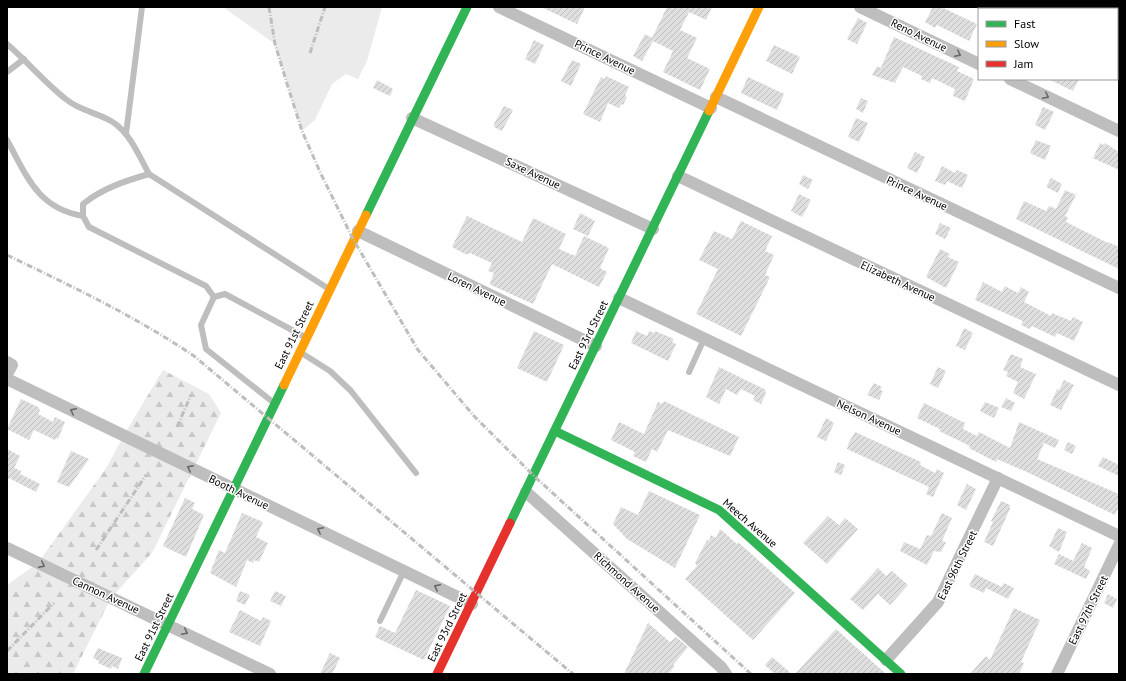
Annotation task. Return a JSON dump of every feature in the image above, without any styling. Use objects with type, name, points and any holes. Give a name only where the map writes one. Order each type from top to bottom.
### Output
[{"type":"street","name":"East 91st Street","points":[[144,674],[329,289],[467,7]]},
{"type":"street","name":"Prince Avenue","points":[[499,7],[1119,288]]},
{"type":"street","name":"East 93rd Street","points":[[437,674],[759,7]]},
{"type":"street","name":"Reno Avenue","points":[[860,7],[978,64]]},
{"type":"street","points":[[1012,80],[1119,131]]},
{"type":"street","name":"Saxe Avenue","points":[[412,118],[653,229]]},
{"type":"street","name":"Elizabeth Avenue","points":[[678,176],[1119,385]]},
{"type":"street","name":"Loren Avenue","points":[[358,231],[596,346]]},
{"type":"street","name":"Nelson Avenue","points":[[619,298],[1119,536]]},
{"type":"street","name":"Booth Avenue","points":[[7,380],[472,604]]},
{"type":"street","name":"Meech Avenue","points":[[555,431],[719,510],[901,674]]},
{"type":"street","name":"East 96th Street","points":[[886,660],[938,602],[998,478]]},
{"type":"street","name":"Richmond Avenue","points":[[526,492],[721,667],[726,674]]},
{"type":"street","name":"East 97th Street","points":[[1057,674],[1119,545]]},
{"type":"street","name":"Cannon Avenue","points":[[7,548],[169,624],[270,674]]},
{"type":"lane","points":[[126,134],[142,7]]},
{"type":"lane","points":[[7,44],[53,89],[69,102],[107,118],[118,125],[126,134],[149,174],[329,289]]},
{"type":"lane","points":[[7,72],[24,59]]},
{"type":"lane","points":[[7,140],[32,185],[43,197],[53,206],[67,213],[83,216]]},
{"type":"lane","points":[[149,174],[116,184],[97,193],[83,204],[83,216],[89,227],[98,233],[206,286],[214,298]]},
{"type":"lane","points":[[274,404],[206,349],[201,325],[214,298],[225,294],[306,337]]},
{"type":"lane","points":[[689,372],[704,339]]},
{"type":"lane","points":[[299,351],[330,371],[352,390],[416,473]]},
{"type":"lane","points":[[380,621],[404,571]]},
{"type":"green space","points":[[223,7],[382,7],[367,61],[358,79],[346,74],[332,84],[315,120],[302,131],[275,44]]},
{"type":"green space","points":[[163,370],[209,394],[221,413],[152,553],[111,598],[73,674],[7,674],[7,585],[38,563],[107,467],[124,435]]},
{"type":"building","points":[[541,7],[585,7],[577,24]]},
{"type":"building","points":[[667,7],[712,7],[706,20],[689,12],[680,30],[697,38],[687,58],[710,69],[700,90],[663,72],[673,51],[653,41],[642,61],[633,56],[645,34],[652,38]]},
{"type":"building","points":[[933,7],[941,7],[977,24],[969,41],[937,25],[935,28],[925,22]]},
{"type":"building","points":[[858,18],[867,23],[857,44],[847,39]]},
{"type":"building","points":[[894,37],[959,67],[957,71],[974,79],[965,101],[953,96],[955,89],[932,78],[930,83],[921,79],[922,76],[903,67],[895,83],[872,75],[877,66],[881,68]]},
{"type":"building","points":[[534,40],[544,45],[535,64],[525,59]]},
{"type":"building","points":[[774,45],[800,57],[792,74],[766,61]]},
{"type":"building","points":[[572,60],[581,64],[571,86],[561,81]]},
{"type":"building","points":[[606,76],[629,87],[625,96],[627,97],[623,105],[621,104],[619,108],[608,103],[600,122],[583,114],[601,77],[605,79]]},
{"type":"building","points":[[748,77],[784,94],[777,110],[741,93]]},
{"type":"building","points":[[377,80],[393,89],[390,96],[373,88]]},
{"type":"building","points":[[1050,80],[1078,80],[1073,91]]},
{"type":"building","points":[[861,98],[868,101],[863,113],[856,109]]},
{"type":"building","points":[[504,106],[513,110],[502,131],[494,127],[494,124]]},
{"type":"building","points":[[1043,107],[1054,112],[1045,130],[1035,125]]},
{"type":"building","points":[[856,118],[868,123],[859,142],[848,137]]},
{"type":"building","points":[[1036,140],[1051,146],[1045,160],[1030,153]]},
{"type":"building","points":[[1100,143],[1104,145],[1105,143],[1119,152],[1119,170],[1093,158]]},
{"type":"building","points":[[915,152],[925,157],[917,173],[907,168]]},
{"type":"building","points":[[942,166],[955,173],[957,170],[968,175],[962,188],[947,181],[945,185],[935,181]]},
{"type":"building","points":[[803,175],[813,180],[808,189],[799,184]]},
{"type":"building","points":[[1051,178],[1062,184],[1058,193],[1046,187]]},
{"type":"building","points":[[1065,190],[1076,195],[1065,216],[1068,218],[1066,222],[1119,247],[1119,269],[1016,219],[1024,201],[1046,211],[1049,206],[1056,209]]},
{"type":"building","points":[[799,194],[811,200],[802,217],[791,211]]},
{"type":"building","points":[[580,213],[595,221],[588,236],[573,229]]},
{"type":"building","points":[[467,216],[522,242],[533,218],[566,234],[559,249],[575,256],[584,236],[609,248],[600,268],[607,272],[599,287],[552,264],[533,304],[491,285],[490,283],[494,273],[488,271],[492,263],[470,253],[465,254],[452,247]]},
{"type":"building","points":[[741,221],[772,236],[765,251],[774,255],[765,275],[770,277],[741,336],[696,314],[718,269],[699,260],[714,231],[732,239]]},
{"type":"building","points":[[940,223],[951,228],[945,239],[935,234]]},
{"type":"building","points":[[940,249],[950,254],[948,257],[959,262],[946,288],[926,277]]},
{"type":"building","points":[[983,282],[1002,292],[1005,286],[1018,293],[1021,287],[1029,292],[1024,302],[1051,316],[1052,313],[1071,321],[1073,317],[1083,322],[1074,341],[1057,333],[1055,337],[1032,326],[1029,329],[1021,325],[1023,321],[975,300]]},
{"type":"building","points":[[964,328],[973,333],[965,350],[956,346]]},
{"type":"building","points":[[534,331],[564,345],[547,382],[517,368]]},
{"type":"building","points":[[636,331],[647,336],[649,331],[654,333],[655,331],[674,339],[672,342],[676,344],[668,361],[631,343]]},
{"type":"building","points":[[1011,354],[1023,359],[1020,367],[1036,374],[1024,399],[1013,393],[1018,382],[1006,376],[1008,372],[1003,370]]},
{"type":"building","points":[[719,367],[766,390],[761,404],[753,400],[755,396],[741,389],[737,395],[726,389],[719,404],[706,397]]},
{"type":"building","points":[[938,367],[946,371],[938,388],[930,384]]},
{"type":"building","points":[[1064,380],[1074,385],[1061,410],[1050,405],[1057,389],[1059,390]]},
{"type":"building","points":[[874,383],[882,387],[880,390],[883,391],[879,400],[867,395]]},
{"type":"building","points":[[1006,398],[1015,403],[1011,411],[1001,407]]},
{"type":"building","points":[[21,399],[38,407],[40,410],[38,414],[53,422],[55,417],[65,422],[58,439],[56,438],[55,440],[34,430],[29,440],[7,429]]},
{"type":"building","points":[[664,401],[739,437],[730,456],[668,430],[657,452],[652,449],[646,462],[633,456],[635,452],[611,440],[619,422],[644,434],[658,402],[662,404]]},
{"type":"building","points":[[985,402],[999,408],[994,418],[980,411]]},
{"type":"building","points":[[924,403],[965,423],[963,429],[977,436],[979,432],[1010,448],[1019,422],[1059,440],[1055,448],[1044,443],[1037,459],[1119,494],[1119,506],[1115,515],[1029,473],[997,459],[996,462],[969,448],[970,446],[939,431],[940,429],[917,418]]},
{"type":"building","points":[[826,418],[834,423],[826,441],[817,437]]},
{"type":"building","points":[[855,432],[921,462],[920,465],[935,473],[937,469],[944,473],[933,497],[926,494],[929,487],[847,449]]},
{"type":"building","points":[[1068,442],[1076,446],[1072,454],[1064,450]]},
{"type":"building","points":[[7,449],[20,456],[14,468],[21,471],[20,474],[40,484],[36,492],[9,478],[7,483]]},
{"type":"building","points":[[71,451],[89,459],[69,487],[57,482]]},
{"type":"building","points":[[1103,457],[1119,465],[1119,476],[1098,466]]},
{"type":"building","points":[[838,462],[845,465],[841,475],[834,472]]},
{"type":"building","points":[[967,484],[976,489],[966,510],[957,505]]},
{"type":"building","points":[[649,491],[700,515],[675,568],[627,539],[613,524],[621,507],[638,515]]},
{"type":"building","points":[[185,498],[195,503],[192,509],[204,515],[186,557],[163,546]]},
{"type":"building","points":[[1001,501],[1010,505],[1010,509],[993,546],[984,542],[993,522],[991,521]]},
{"type":"building","points":[[242,513],[263,522],[256,537],[268,543],[259,562],[254,560],[253,563],[247,560],[236,587],[210,573],[219,550],[225,553]]},
{"type":"building","points":[[942,513],[952,518],[942,541],[946,542],[941,552],[934,551],[927,565],[900,551],[904,542],[920,549],[927,535],[930,536],[932,534]]},
{"type":"building","points":[[828,516],[839,525],[845,518],[858,529],[827,564],[803,543]]},
{"type":"building","points":[[1058,528],[1067,532],[1059,552],[1049,546]]},
{"type":"building","points":[[720,529],[737,544],[738,542],[795,593],[753,640],[685,579],[697,566],[695,563],[707,540],[709,541],[711,535],[716,538]]},
{"type":"building","points":[[1082,543],[1092,548],[1084,567],[1090,571],[1086,579],[1054,564],[1059,554],[1073,561]]},
{"type":"building","points":[[878,568],[886,576],[892,571],[908,585],[890,605],[878,594],[863,610],[850,599]]},
{"type":"building","points":[[975,574],[1002,587],[1004,583],[1014,588],[1008,599],[986,588],[984,593],[969,586]]},
{"type":"building","points":[[416,590],[450,606],[424,660],[375,637],[380,626],[395,633]]},
{"type":"building","points":[[240,591],[250,595],[245,605],[236,601]]},
{"type":"building","points":[[275,591],[286,596],[281,606],[270,601]]},
{"type":"building","points":[[1108,594],[1117,599],[1113,608],[1104,603]]},
{"type":"building","points":[[1014,608],[1040,620],[1021,662],[1024,663],[1019,674],[970,674],[986,656],[990,660]]},
{"type":"building","points":[[240,610],[261,621],[263,617],[271,621],[260,646],[229,632]]},
{"type":"building","points":[[648,623],[670,642],[676,637],[688,647],[673,665],[675,666],[668,674],[624,674]]},
{"type":"building","points":[[836,629],[886,674],[795,674]]},
{"type":"building","points":[[98,648],[122,658],[118,669],[112,666],[111,669],[98,663],[99,661],[93,658]]},
{"type":"building","points":[[330,653],[340,658],[332,674],[320,674]]},
{"type":"building","points":[[772,657],[792,674],[775,674],[765,665]]},
{"type":"railway","points":[[269,7],[275,44],[302,131],[353,239],[418,350],[474,416],[534,476],[751,674]]},
{"type":"railway","points":[[310,53],[325,7]]},
{"type":"railway","points":[[7,255],[126,315],[172,341],[194,356],[573,674]]},
{"type":"railway","points":[[177,427],[191,395]]},
{"type":"railway","points":[[96,550],[146,475]]},
{"type":"railway","points":[[7,651],[54,603]]},
{"type":"traffic: fast","points":[[366,215],[467,7]]},
{"type":"traffic: fast","points":[[510,523],[709,111]]},
{"type":"traffic: fast","points":[[144,674],[284,385]]},
{"type":"traffic: fast","points":[[555,431],[719,510],[901,674]]},
{"type":"traffic: slow","points":[[709,111],[759,7]]},
{"type":"traffic: slow","points":[[284,385],[366,215]]},
{"type":"traffic: jam","points":[[437,674],[510,523]]}]
